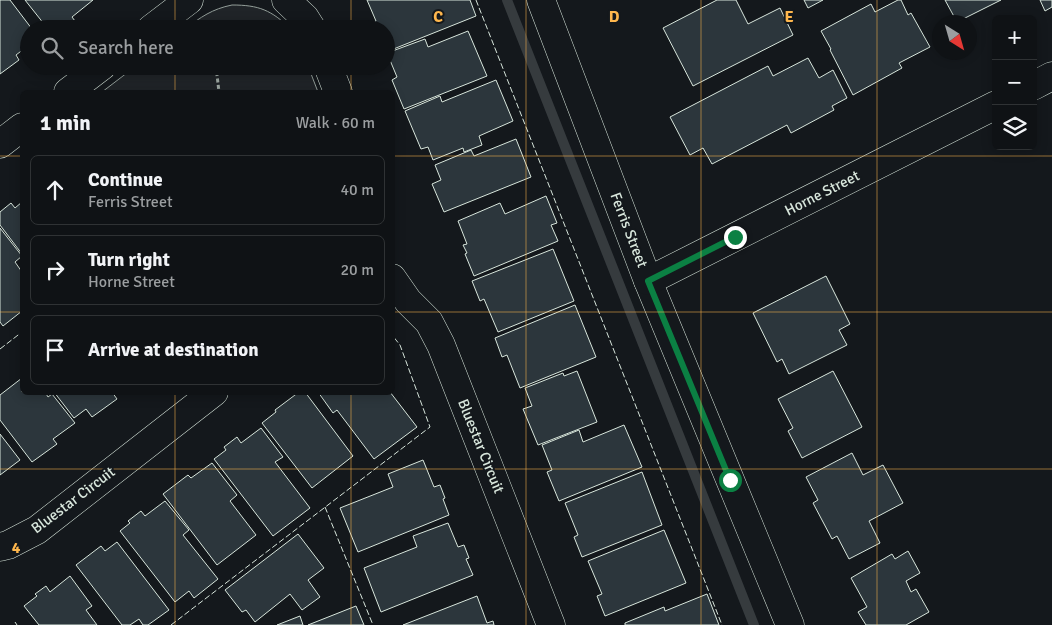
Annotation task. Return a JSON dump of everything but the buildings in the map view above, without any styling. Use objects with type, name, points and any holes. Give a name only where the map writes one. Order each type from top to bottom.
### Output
[{"type":"street","points":[[163,20],[189,0]]},
{"type":"street","points":[[286,0],[307,20]]},
{"type":"street","name":"Ferris Street","points":[[541,0],[648,281],[790,625]]},
{"type":"street","points":[[71,90],[90,75]]},
{"type":"street","points":[[331,75],[337,90]]},
{"type":"street","points":[[1037,84],[1052,76]]},
{"type":"street","name":"Horne Street","points":[[648,281],[994,105]]},
{"type":"street","points":[[0,144],[20,129]]},
{"type":"street","name":"Bluestar Circuit","points":[[395,282],[408,301],[429,322],[441,344],[551,625]]},
{"type":"street","name":"Bluestar Circuit","points":[[0,547],[8,545],[37,530],[210,395]]},
{"type":"path","points":[[217,75],[219,90]]},
{"type":"shaded area","points":[[232,5],[250,6],[271,13],[280,20],[198,20],[218,9]]},
{"type":"shaded area","points":[[124,75],[311,75],[317,90],[105,90]]},
{"type":"waterway","points":[[507,0],[754,625]]},
{"type":"fence","points":[[476,0],[722,625]]},
{"type":"fence","points":[[0,349],[20,334]]},
{"type":"fence","points":[[171,625],[430,427],[400,345],[395,339]]},
{"type":"fence","points":[[325,507],[373,625]]},
{"type":"route","points":[[730,480],[648,281],[735,237]]}]
